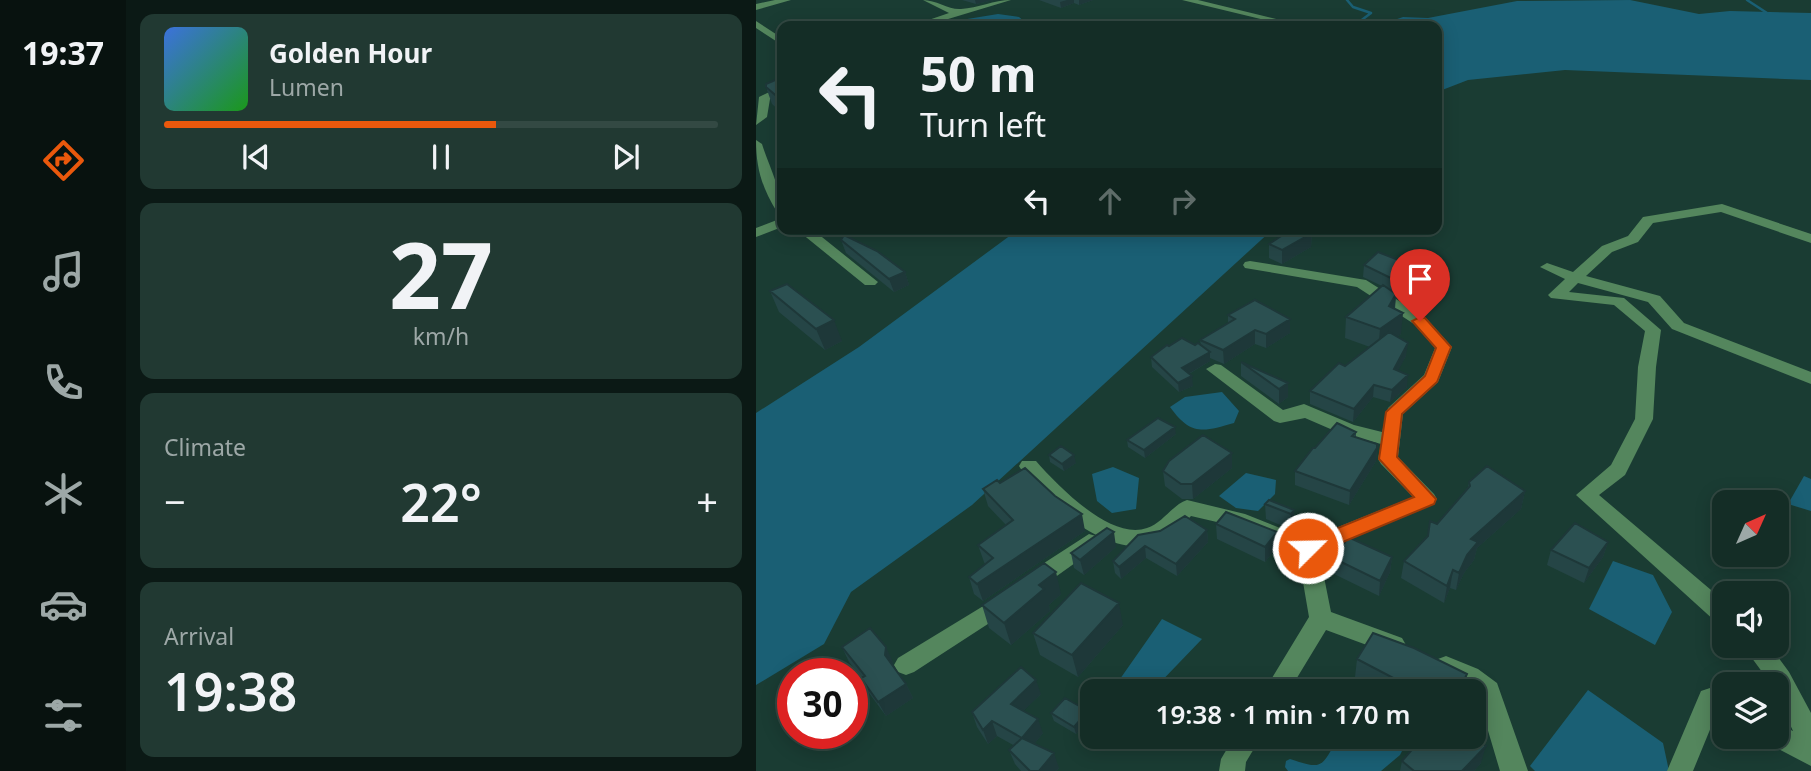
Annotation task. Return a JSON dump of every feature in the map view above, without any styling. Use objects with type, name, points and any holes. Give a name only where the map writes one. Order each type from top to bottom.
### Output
[{"type":"street","points":[[756,8],[787,0]]},
{"type":"street","points":[[927,0],[958,13]]},
{"type":"street","points":[[932,21],[1007,0]]},
{"type":"street","points":[[1185,0],[1278,21]]},
{"type":"street","points":[[756,23],[777,38]]},
{"type":"street","points":[[756,122],[761,117],[765,97],[777,91]]},
{"type":"street","points":[[756,144],[770,190],[777,201]]},
{"type":"street","points":[[1712,605],[1586,495],[1618,470],[1644,419],[1647,367],[1653,330],[1618,301],[1556,295],[1607,249],[1633,239],[1648,220],[1722,208],[1811,239]]},
{"type":"street","points":[[756,233],[777,224]]},
{"type":"street","points":[[811,235],[870,282]]},
{"type":"street","points":[[1029,466],[1062,498],[1106,531],[1138,538],[1171,526],[1188,508],[1238,519],[1308,548],[1427,499],[1388,459],[1390,440],[1394,412],[1432,378],[1444,347],[1420,321],[1361,283],[1250,265]]},
{"type":"street","points":[[1547,268],[1654,299],[1678,326],[1811,378]]},
{"type":"street","points":[[1215,369],[1280,417],[1304,410],[1349,430],[1390,440]]},
{"type":"street","points":[[906,666],[986,615],[1106,531]]},
{"type":"street","points":[[1283,679],[1321,618],[1308,548]]},
{"type":"street","points":[[1321,618],[1470,676],[1488,691],[1515,771]]},
{"type":"street","points":[[1767,658],[1804,724],[1811,744]]},
{"type":"street","points":[[1680,771],[1710,699],[1712,700]]},
{"type":"street","points":[[1789,742],[1811,754]]},
{"type":"street","points":[[1232,771],[1234,759],[1240,749]]},
{"type":"water","points":[[1630,0],[1699,14],[1730,11],[1811,13],[1811,80],[1565,70],[1468,80],[1442,90],[1442,21],[1391,21],[1403,17],[1428,18],[1517,1]]},
{"type":"water","points":[[998,14],[1019,17],[1024,21],[955,21]]},
{"type":"water","points":[[1011,235],[1266,235],[972,505],[851,592],[824,644],[801,658],[777,658],[777,672],[756,685],[756,413],[859,347]]},
{"type":"water","points":[[1222,392],[1239,411],[1234,423],[1206,430],[1198,429],[1185,423],[1170,407],[1185,397]]},
{"type":"water","points":[[1113,467],[1139,478],[1136,509],[1112,513],[1097,501],[1092,474]]},
{"type":"water","points":[[1246,473],[1276,480],[1275,494],[1258,511],[1236,508],[1219,496]]},
{"type":"water","points":[[1804,476],[1811,479],[1811,511],[1789,502]]},
{"type":"water","points":[[1613,561],[1653,575],[1672,612],[1655,645],[1589,609]]},
{"type":"water","points":[[1162,619],[1202,639],[1164,679],[1120,679]]},
{"type":"water","points":[[1588,690],[1663,743],[1669,771],[1535,771],[1530,766]]},
{"type":"water","points":[[1332,749],[1403,749],[1400,755],[1381,771],[1288,771],[1285,767],[1286,761],[1290,759],[1316,765]]},
{"type":"building","points":[[777,79],[777,96],[766,87],[766,84]]},
{"type":"building","points":[[844,235],[877,251],[905,272],[889,279],[841,240]]},
{"type":"building","points":[[1283,235],[1308,235],[1282,250],[1269,244]]},
{"type":"building","points":[[1378,252],[1401,261],[1397,264],[1410,269],[1414,266],[1414,271],[1426,276],[1411,292],[1395,282],[1397,281],[1364,265]]},
{"type":"building","points":[[787,284],[834,320],[816,329],[770,291]]},
{"type":"building","points":[[1383,285],[1396,294],[1389,306],[1403,313],[1380,329],[1346,317]]},
{"type":"building","points":[[1255,300],[1290,319],[1266,334],[1255,330],[1223,350],[1200,340],[1235,319],[1228,315]]},
{"type":"building","points":[[1389,332],[1408,343],[1394,369],[1408,375],[1392,390],[1374,385],[1354,409],[1310,391],[1339,363],[1345,366]]},
{"type":"building","points":[[1182,338],[1195,345],[1198,343],[1210,352],[1182,368],[1192,376],[1178,383],[1151,357]]},
{"type":"building","points":[[1241,362],[1288,383],[1279,389]]},
{"type":"building","points":[[1158,418],[1175,427],[1144,450],[1127,440]]},
{"type":"building","points":[[1337,423],[1356,432],[1352,436],[1377,444],[1350,491],[1295,471]]},
{"type":"building","points":[[1203,435],[1232,453],[1192,484],[1181,484],[1163,471],[1169,461]]},
{"type":"building","points":[[1061,446],[1074,455],[1062,464],[1049,455]]},
{"type":"building","points":[[1487,466],[1525,491],[1471,539],[1478,542],[1467,555],[1459,573],[1453,570],[1447,586],[1404,561],[1428,536],[1430,521],[1437,524],[1470,486],[1469,482]]},
{"type":"building","points":[[1025,468],[1055,496],[1082,514],[977,584],[969,577],[993,558],[978,545],[1013,520],[983,489],[997,480],[1000,483]]},
{"type":"building","points":[[1269,500],[1294,510],[1291,514],[1265,504]]},
{"type":"building","points":[[1226,512],[1277,532],[1265,547],[1216,524]]},
{"type":"building","points":[[1185,516],[1207,530],[1176,564],[1145,546],[1119,567],[1113,561],[1138,535],[1160,531]]},
{"type":"building","points":[[1575,523],[1608,542],[1589,568],[1551,550]]},
{"type":"building","points":[[1107,528],[1114,532],[1080,560],[1071,553]]},
{"type":"building","points":[[1348,537],[1392,557],[1380,581],[1335,559]]},
{"type":"building","points":[[1044,563],[1056,572],[1039,585],[1044,589],[1004,623],[982,605]]},
{"type":"building","points":[[1081,583],[1119,603],[1072,655],[1033,633]]},
{"type":"building","points":[[870,628],[886,647],[885,655],[906,684],[878,702],[868,688],[868,658],[851,658],[842,647]]},
{"type":"building","points":[[1373,633],[1414,648],[1467,674],[1465,679],[1395,679],[1357,659]]},
{"type":"building","points":[[1021,667],[1036,680],[1011,704],[1038,719],[1022,738],[992,721],[983,730],[972,712]]},
{"type":"building","points":[[1065,698],[1080,706],[1080,720],[1074,727],[1051,713]]},
{"type":"building","points":[[1022,738],[1054,753],[1039,771],[1030,771],[1009,750]]},
{"type":"building","points":[[1412,749],[1483,749],[1462,771],[1414,771],[1402,761]]},
{"type":"waterway","points":[[1347,0],[1353,7],[1371,13],[1360,21]]},
{"type":"waterway","points":[[1747,0],[1767,13]]},
{"type":"route","points":[[1308,548],[1427,499],[1388,459],[1394,412],[1432,378],[1444,347],[1420,321]]}]
